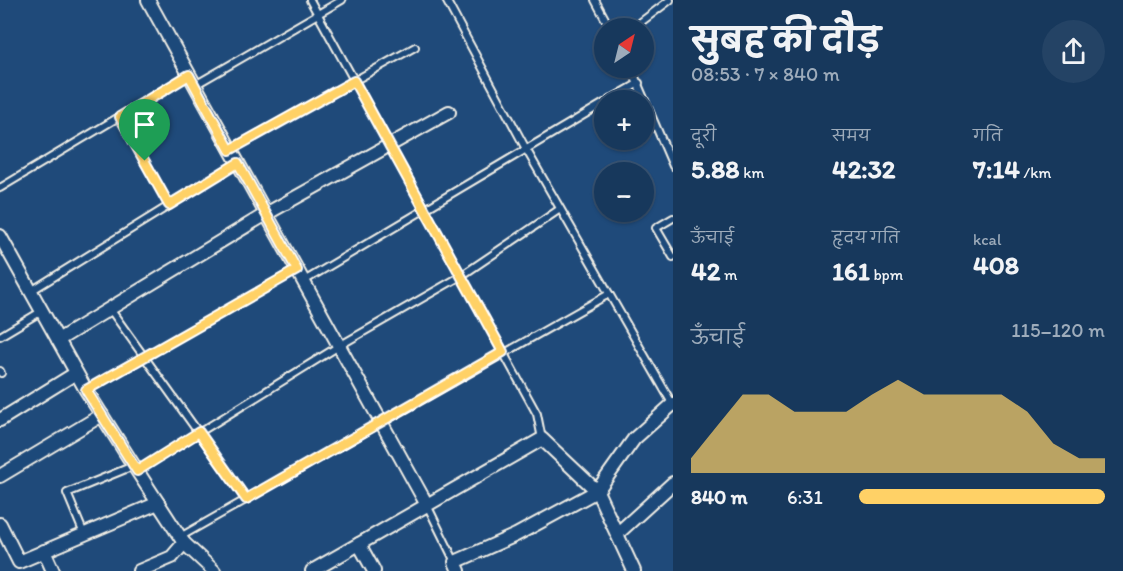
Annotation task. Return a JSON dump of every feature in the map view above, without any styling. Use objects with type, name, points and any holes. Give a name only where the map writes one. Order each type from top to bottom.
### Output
[{"type":"street","points":[[148,0],[427,505]]},
{"type":"street","points":[[58,340],[266,214],[449,112]]},
{"type":"street","points":[[0,236],[4,252],[30,291],[86,390],[135,468],[182,540],[214,571]]},
{"type":"street","points":[[0,420],[76,373]]},
{"type":"street","points":[[457,567],[597,491],[634,439],[673,405]]},
{"type":"street","points":[[0,476],[102,415]]},
{"type":"street","points":[[312,571],[542,439],[597,491],[634,571]]},
{"type":"street","points":[[617,534],[673,483]]},
{"type":"street","points":[[0,524],[19,562],[158,503]]},
{"type":"street","points":[[139,571],[172,557],[182,540]]},
{"type":"street","points":[[359,544],[374,571]]},
{"type":"street","points":[[44,551],[54,571]]},
{"type":"lane","points":[[310,0],[537,414],[542,439]]},
{"type":"lane","points":[[0,188],[120,117],[342,0]]},
{"type":"lane","points":[[446,0],[526,149],[673,405]]},
{"type":"lane","points":[[595,0],[605,18]]},
{"type":"lane","points":[[646,18],[670,0]]},
{"type":"lane","points":[[230,150],[415,47]]},
{"type":"lane","points":[[636,78],[673,166]]},
{"type":"lane","points":[[627,90],[639,83]]},
{"type":"lane","points":[[303,282],[594,109]]},
{"type":"lane","points":[[120,117],[169,205]]},
{"type":"lane","points":[[30,291],[238,163]]},
{"type":"lane","points":[[85,534],[67,493],[135,468],[199,432],[339,346],[461,276],[560,209]]},
{"type":"lane","points":[[673,218],[656,228],[673,258]]},
{"type":"lane","points":[[86,390],[297,270]]},
{"type":"lane","points":[[182,540],[246,499],[609,294]]},
{"type":"lane","points":[[110,309],[246,499]]},
{"type":"lane","points":[[0,336],[42,311]]},
{"type":"lane","points":[[427,505],[457,567]]},
{"type":"route","points":[[189,75],[230,150],[354,81],[503,352],[246,499],[199,432],[137,471],[86,390],[297,270],[238,163],[169,205],[145,161],[120,117],[189,75]]}]
